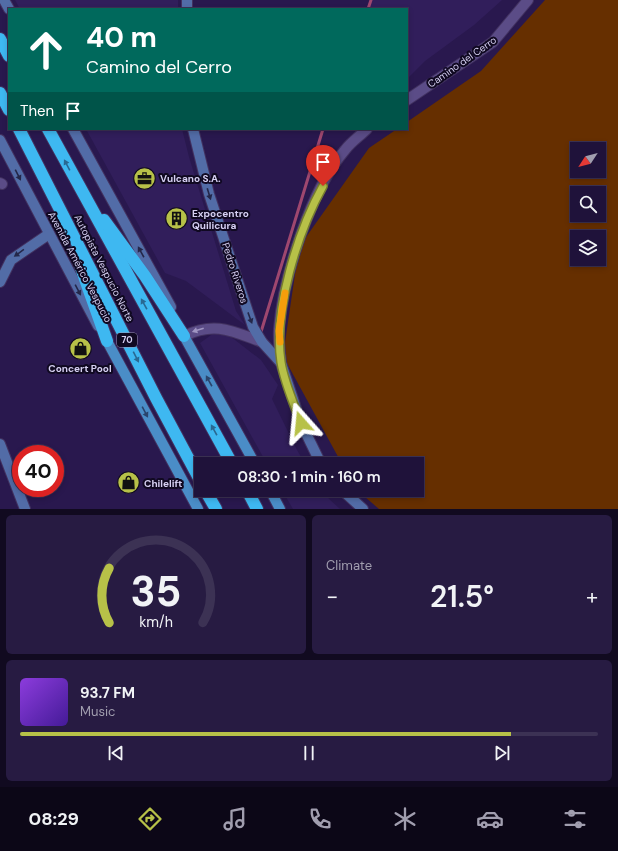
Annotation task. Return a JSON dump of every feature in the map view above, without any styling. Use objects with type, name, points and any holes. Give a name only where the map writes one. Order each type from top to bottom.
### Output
[{"type":"highway","points":[[0,39],[8,54]]},
{"type":"highway","points":[[0,93],[8,108]]},
{"type":"highway","name":"Autopista Vespucio Norte","points":[[20,130],[56,197],[156,398],[194,469]]},
{"type":"highway","name":"Autopista Vespucio Norte","points":[[49,130],[228,457]]},
{"type":"highway","points":[[56,197],[107,340]]},
{"type":"highway","points":[[86,200],[111,228],[184,336]]},
{"type":"highway","points":[[210,497],[216,509]]},
{"type":"highway","points":[[251,497],[257,509]]},
{"type":"main road","points":[[184,336],[251,457]]},
{"type":"main road","name":"Avenida Américo Vespucio","points":[[107,340],[198,509]]},
{"type":"main road","points":[[274,497],[280,509]]},
{"type":"street","name":"Camino del Cerro","points":[[408,99],[493,42],[528,0]]},
{"type":"street","points":[[74,130],[161,289],[184,336],[195,331],[215,327],[233,331],[262,342]]},
{"type":"street","name":"Pedro Riveros","points":[[193,130],[209,194],[253,327],[262,342],[281,363]]},
{"type":"street","points":[[318,457],[301,423],[281,363],[279,331],[282,306],[304,228],[316,198],[329,174],[345,150],[366,130]]},
{"type":"street","name":"Avenida Américo Vespucio","points":[[0,140],[107,340]]},
{"type":"street","points":[[0,282],[11,260],[49,234]]},
{"type":"street","points":[[0,444],[25,509]]},
{"type":"street","points":[[350,497],[363,509]]},
{"type":"shaded area","points":[[15,0],[178,0],[178,8],[19,8]]},
{"type":"shaded area","points":[[370,0],[502,0],[474,25],[425,61],[408,78],[408,8],[367,8]]},
{"type":"shaded area","points":[[545,0],[618,0],[618,509],[379,509],[365,497],[424,497],[424,457],[338,457],[283,356],[299,247],[369,148],[396,130],[408,130],[408,121],[481,71]]},
{"type":"shaded area","points":[[87,130],[182,130],[189,157],[236,311],[245,325],[186,281],[165,273]]},
{"type":"shaded area","points":[[214,333],[226,333],[261,360],[278,385],[272,399],[301,457],[263,457],[200,343]]},
{"type":"shaded area","points":[[286,497],[328,497],[340,509],[293,509]]},
{"type":"waterway","points":[[368,8],[371,0]]},
{"type":"waterway","points":[[261,332],[323,130]]},
{"type":"slow traffic","points":[[280,342],[279,331],[285,293]]},
{"type":"place","name":"Vulcano S.A.","points":[[144,178]]},
{"type":"place","name":"Expocentro Quilicura","points":[[177,219]]},
{"type":"place","name":"Concert Pool","points":[[80,348]]},
{"type":"place","name":"Chilelift","points":[[129,483]]},
{"type":"route","points":[[301,423],[281,363],[279,331],[282,306],[291,270],[304,228],[316,198],[323,186]]}]
